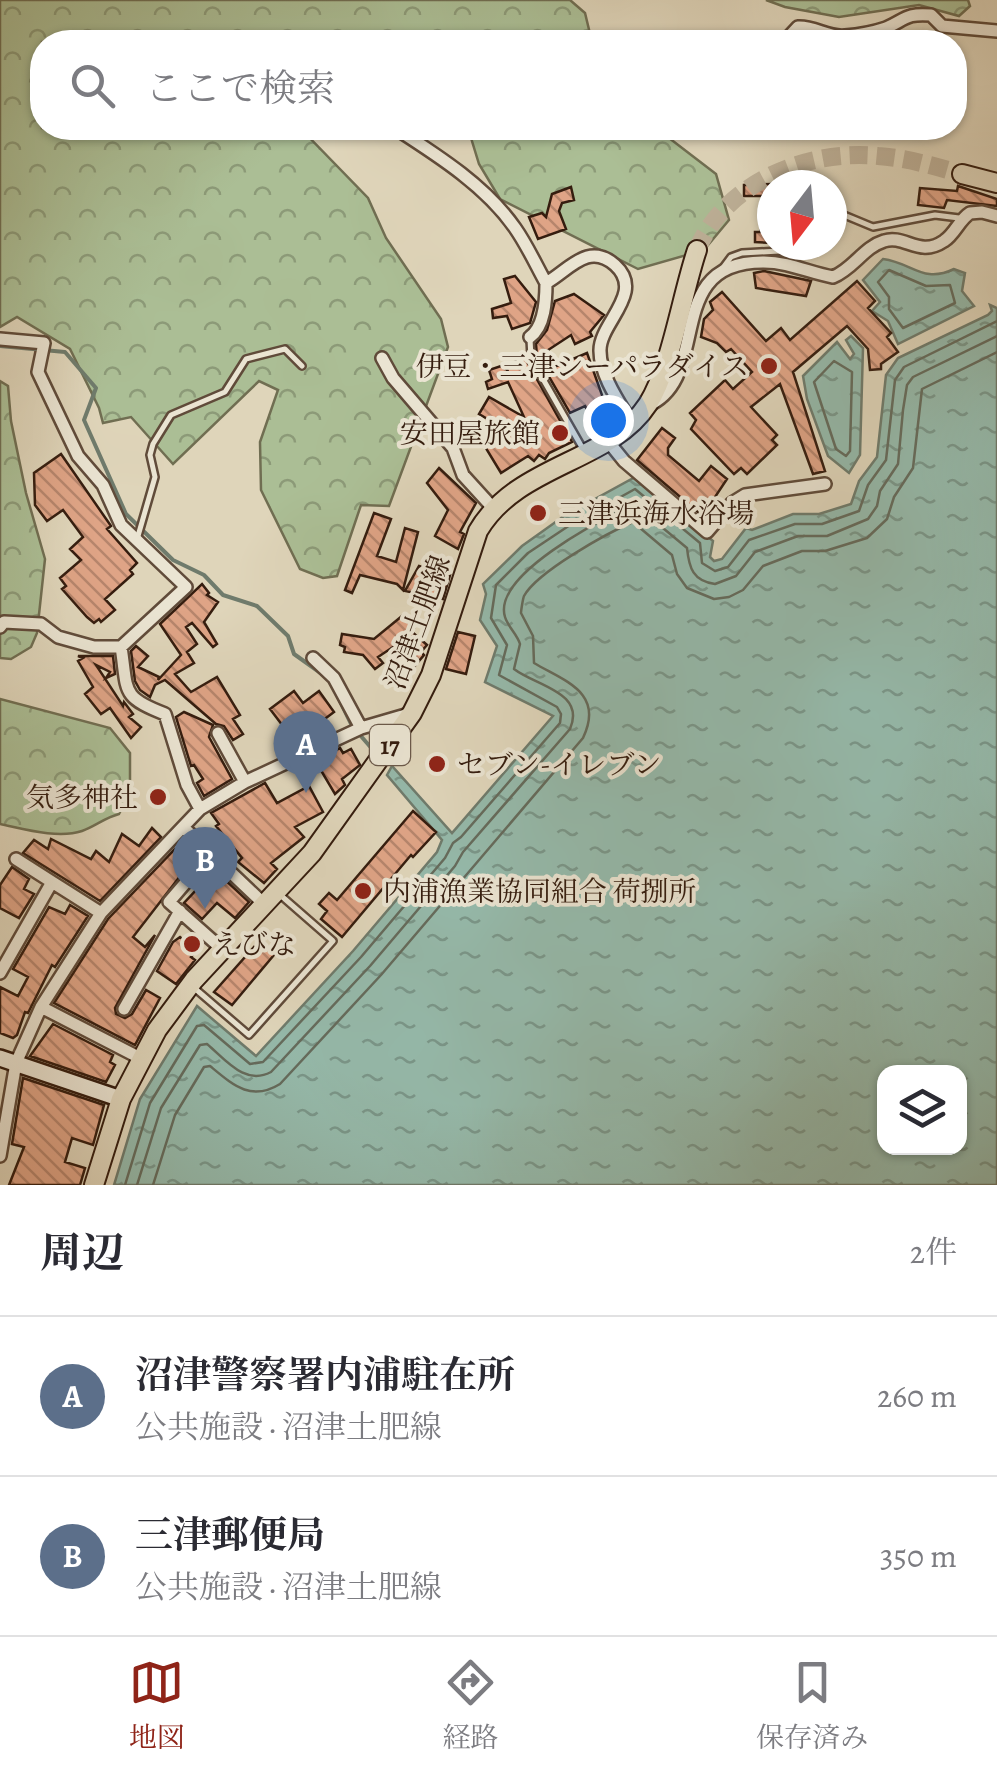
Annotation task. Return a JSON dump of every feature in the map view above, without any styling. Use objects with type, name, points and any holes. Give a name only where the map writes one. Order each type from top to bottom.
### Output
[{"type":"main road","points":[[962,174],[997,183]]},
{"type":"main road","name":"沼津土肥線","points":[[94,1185],[121,1099],[140,1058],[191,985],[312,853],[412,713],[432,675],[478,531],[493,508],[523,484],[607,440],[647,406],[662,373],[697,250]]},
{"type":"main road","points":[[8,1060],[121,1099]]},
{"type":"street","points":[[873,30],[890,26],[912,13],[931,15],[942,26],[997,31]]},
{"type":"street","points":[[795,30],[809,26],[819,30]]},
{"type":"street","points":[[414,140],[483,193],[514,226],[546,283],[546,300],[537,332],[530,337]]},
{"type":"street","points":[[647,406],[666,396],[672,387],[698,297],[717,276],[740,264],[764,262],[797,266],[834,277],[885,240],[916,249],[943,242],[970,213],[997,216]]},
{"type":"street","points":[[546,283],[582,257],[606,259],[622,273],[620,311],[600,342],[600,353],[607,378],[631,422]]},
{"type":"street","points":[[0,339],[35,340],[44,349],[38,372],[78,456],[104,485],[121,524],[169,563],[186,588],[121,647],[94,648],[58,636],[40,624],[4,622],[0,628]]},
{"type":"street","points":[[382,358],[393,378],[453,448],[463,475],[493,508]]},
{"type":"street","points":[[607,440],[624,461],[707,532],[732,502],[745,495],[825,484]]},
{"type":"street","points":[[121,647],[128,695],[138,704],[164,714],[186,785],[200,810]]},
{"type":"street","points":[[313,658],[334,678],[361,728]]},
{"type":"street","points":[[0,1156],[8,1060],[101,913],[200,810],[245,782],[361,728],[412,713]]},
{"type":"street","points":[[218,733],[245,782]]},
{"type":"street","points":[[183,827],[210,854],[269,897]]},
{"type":"street","points":[[210,854],[169,902],[222,949]]},
{"type":"street","points":[[16,858],[101,913]]},
{"type":"street","points":[[0,973],[52,882]]},
{"type":"street","points":[[124,1009],[180,911]]},
{"type":"street","points":[[41,1006],[140,1058]]},
{"type":"lane","points":[[847,216],[873,226],[935,215],[962,218]]},
{"type":"lane","points":[[717,276],[731,258],[757,252]]},
{"type":"lane","points":[[530,337],[532,358],[585,451]]},
{"type":"lane","points":[[138,539],[156,477],[150,456],[152,444],[171,416],[225,392],[246,359],[284,349],[302,366]]},
{"type":"lane","points":[[191,985],[249,1035],[333,941],[269,897]]},
{"type":"green space","points":[[0,0],[570,0],[585,13],[589,30],[30,30],[30,140],[312,140],[368,198],[386,238],[441,319],[448,347],[389,506],[361,505],[337,576],[323,578],[300,569],[261,490],[260,442],[278,390],[259,381],[173,464],[131,417],[103,423],[70,349],[17,317],[0,327]]},
{"type":"green space","points":[[766,0],[968,0],[970,6],[959,16],[919,5],[839,17]]},
{"type":"green space","points":[[472,140],[672,140],[716,174],[729,220],[704,250],[638,269],[500,199],[479,164]]},
{"type":"green space","points":[[0,381],[8,386],[26,493],[45,559],[37,633],[31,647],[11,659],[0,658]]},
{"type":"green space","points":[[0,699],[110,728],[130,753],[130,793],[119,814],[87,829],[62,834],[0,824]]},
{"type":"water","points":[[883,259],[926,273],[954,269],[965,273],[962,291],[974,306],[898,344],[888,321],[872,311],[880,302],[863,280]]},
{"type":"water","points":[[990,305],[997,308],[997,1185],[114,1185],[140,1099],[197,1006],[256,1056],[437,852],[442,840],[387,775],[392,766],[452,833],[553,716],[485,682],[497,646],[480,620],[486,594],[483,584],[522,546],[564,516],[637,476],[713,541],[710,557],[714,561],[722,559],[746,528],[752,530],[793,514],[819,514],[851,504],[859,481],[877,457],[886,375],[898,358],[992,311]]},
{"type":"water","points":[[851,336],[863,348],[860,455],[849,473],[828,456],[807,399],[803,376],[837,342],[850,359],[854,354],[846,340]]},
{"type":"building","points":[[744,185],[757,185],[757,196],[744,196]]},
{"type":"building","points":[[958,186],[997,199],[997,206],[947,200],[944,208],[918,205],[920,188],[957,191]]},
{"type":"building","points":[[571,187],[574,200],[562,203],[559,211],[566,229],[538,239],[529,217],[542,213],[546,217],[552,194]]},
{"type":"building","points":[[764,271],[811,281],[806,296],[756,288],[754,273]]},
{"type":"building","points":[[515,276],[536,302],[530,323],[512,329],[507,316],[493,318],[492,309],[511,303],[504,279]]},
{"type":"building","points":[[857,281],[875,301],[868,308],[891,333],[887,337],[898,352],[881,364],[881,369],[870,370],[868,349],[847,326],[793,372],[825,471],[813,474],[780,384],[751,407],[777,435],[772,440],[777,445],[747,474],[741,468],[734,474],[691,429],[696,420],[690,413],[725,380],[733,389],[752,372],[731,349],[726,352],[717,343],[701,337],[704,319],[713,310],[710,302],[722,292],[766,341],[781,328],[790,340]]},
{"type":"building","points":[[574,294],[604,315],[590,332],[592,336],[575,344],[571,335],[542,354],[552,368],[587,353],[603,398],[618,418],[600,431],[585,406],[570,413],[537,356],[536,344],[547,330],[555,301]]},
{"type":"building","points":[[525,358],[572,442],[545,459],[539,455],[534,461],[528,456],[501,473],[484,445],[496,424],[479,414],[489,397],[524,417],[508,382],[488,389],[486,382],[492,379],[489,370],[504,365],[508,372],[506,365]]},
{"type":"building","points":[[662,428],[675,438],[668,455],[699,481],[711,466],[727,479],[713,500],[718,505],[706,519],[637,460]]},
{"type":"building","points":[[61,454],[111,526],[107,529],[137,563],[130,570],[133,574],[105,599],[115,610],[101,622],[99,619],[94,623],[62,589],[66,586],[60,578],[81,560],[70,549],[83,537],[63,510],[47,521],[35,505],[34,473]]},
{"type":"building","points":[[439,468],[476,503],[460,532],[464,534],[458,549],[435,536],[448,510],[427,483]]},
{"type":"building","points":[[374,513],[391,519],[377,556],[396,562],[405,528],[418,532],[403,590],[397,584],[360,575],[352,593],[345,590]]},
{"type":"building","points":[[419,566],[450,575],[443,599],[405,591]]},
{"type":"building","points":[[202,584],[207,595],[218,602],[204,622],[217,644],[213,647],[192,623],[186,627],[197,644],[187,652],[194,663],[175,674],[191,692],[217,677],[240,715],[233,719],[243,734],[233,740],[224,726],[216,724],[165,680],[155,685],[150,697],[135,681],[131,651],[136,646],[148,656],[138,667],[159,677],[158,680],[181,655],[160,624]]},
{"type":"building","points":[[402,616],[427,645],[414,667],[393,647],[378,657],[383,663],[375,669],[363,655],[344,652],[345,647],[340,645],[342,634],[374,639]]},
{"type":"building","points":[[458,632],[475,636],[466,674],[446,669]]},
{"type":"building","points":[[78,656],[113,656],[115,674],[106,678],[110,672],[96,665],[123,706],[124,702],[133,714],[129,717],[141,727],[131,738],[110,708],[101,714],[85,694],[93,687],[78,661],[83,658]]},
{"type":"building","points":[[294,691],[303,703],[319,691],[334,712],[318,724],[311,715],[286,730],[270,709]]},
{"type":"building","points":[[184,712],[213,725],[209,737],[232,779],[204,796],[197,783],[203,779],[191,766],[176,717]]},
{"type":"building","points":[[340,748],[343,753],[351,749],[360,765],[342,779],[345,785],[335,794],[316,762]]},
{"type":"building","points":[[265,783],[277,803],[309,786],[323,812],[295,827],[304,837],[271,863],[277,869],[264,883],[238,862],[242,858],[216,826],[219,824],[211,813]]},
{"type":"building","name":"内浦漁業協同組合 荷捌所","points":[[413,811],[436,832],[411,855],[342,937],[321,919],[327,911],[319,904],[329,893],[337,900]]},
{"type":"building","points":[[152,828],[161,837],[100,901],[23,853],[34,840],[48,849],[51,839],[91,859],[96,851],[109,862],[122,834],[139,846]]},
{"type":"building","points":[[175,849],[191,862],[133,937],[145,947],[155,935],[115,1008],[116,1014],[125,1018],[132,1014],[146,990],[160,998],[135,1045],[54,1003],[108,919]]},
{"type":"building","points":[[12,867],[29,879],[24,889],[34,894],[19,918],[0,908],[0,885]]},
{"type":"building","points":[[221,876],[249,902],[235,918],[217,903],[202,919],[184,903],[199,887],[206,893]]},
{"type":"building","points":[[70,905],[88,916],[55,967],[52,965],[28,1013],[25,1012],[17,1035],[13,1038],[0,1033],[0,987],[18,996],[28,977],[13,969],[49,907],[65,914]]},
{"type":"building","points":[[192,935],[202,944],[176,984],[157,971],[173,942],[180,937],[186,942]]},
{"type":"building","points":[[262,945],[274,955],[232,1005],[214,992],[254,947],[258,950]]},
{"type":"building","points":[[53,1024],[113,1055],[110,1062],[115,1065],[106,1082],[30,1056]]},
{"type":"building","points":[[23,1078],[104,1105],[93,1145],[72,1138],[65,1162],[85,1168],[80,1185],[9,1185],[24,1147],[12,1144]]},
{"type":"waterway","points":[[0,346],[65,352],[96,388],[84,420],[126,514],[173,560],[204,575],[223,595],[257,606],[288,636],[294,654],[322,674]]},
{"type":"waterway","points":[[336,693],[351,724]]},
{"type":"waterway","points":[[360,735],[373,750]]},
{"type":"tunnel","points":[[697,250],[727,206],[771,175],[797,165],[824,158],[878,156],[962,174]]},
{"type":"place","name":"伊豆・三津シーパラダイス","points":[[769,366]]},
{"type":"place","name":"安田屋旅館","points":[[560,433]]},
{"type":"place","name":"三津浜海水浴場","points":[[538,513]]},
{"type":"place","name":"セブン-イレブン","points":[[437,764]]},
{"type":"place","name":"沼津警察署内浦駐在所","points":[[306,793]]},
{"type":"place","name":"気多神社","points":[[158,797]]},
{"type":"place","name":"内浦漁業協同組合 荷捌所","points":[[363,891]]},
{"type":"place","name":"三津郵便局","points":[[205,909]]},
{"type":"place","name":"えびな","points":[[192,944]]}]
